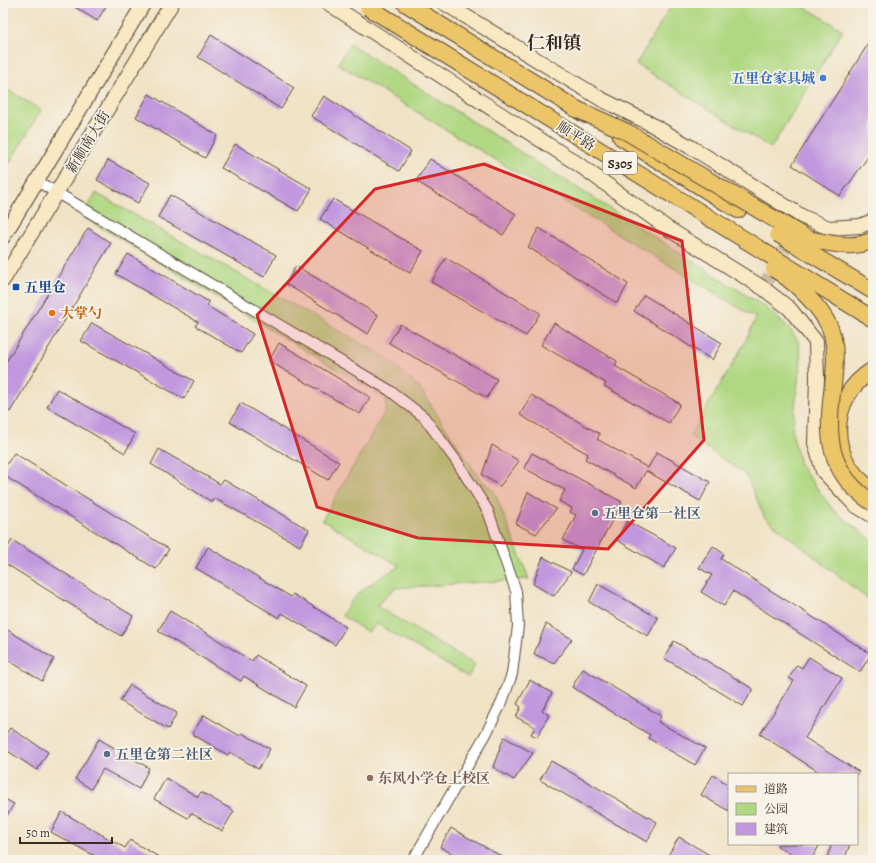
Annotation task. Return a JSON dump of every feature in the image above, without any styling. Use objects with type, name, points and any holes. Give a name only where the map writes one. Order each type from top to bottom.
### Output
[{"type":"main road","name":"顺平路","points":[[362,3],[873,319]]},
{"type":"main road","name":"顺平路","points":[[406,3],[873,291]]},
{"type":"main road","points":[[574,108],[627,132],[808,239],[838,245],[868,242],[873,240]]},
{"type":"main road","points":[[559,125],[622,177],[780,273],[821,312],[830,329],[834,347],[835,368],[829,419],[834,456],[841,472],[850,486],[873,503]]},
{"type":"main road","points":[[873,370],[853,386],[843,403],[839,420],[838,438],[849,468],[861,483],[873,490]]},
{"type":"street","name":"新顺南大街","points":[[3,237],[144,3]]},
{"type":"street","name":"新顺南大街","points":[[3,280],[172,3]]},
{"type":"street","points":[[328,3],[573,161],[667,228],[763,288],[790,309],[816,342],[817,378],[815,443],[823,471],[856,505],[873,516]]},
{"type":"street","points":[[444,3],[601,99],[647,122],[694,149],[803,217],[829,228],[860,226],[873,221]]},
{"type":"street","points":[[37,181],[389,390],[424,417],[457,462],[488,511],[516,591],[518,626],[512,674],[502,702],[486,734],[413,860]]},
{"type":"highlighted area","points":[[484,164],[682,241],[704,440],[608,549],[418,538],[317,507],[257,315],[375,189]]},
{"type":"green space","points":[[673,3],[798,3],[843,30],[771,148],[636,64]]},
{"type":"green space","points":[[350,44],[765,307],[788,327],[798,341],[801,358],[792,431],[800,465],[833,510],[873,541],[873,603],[765,518],[746,475],[690,436],[744,344],[756,318],[338,64]]},
{"type":"green space","points":[[3,87],[41,110],[3,174]]},
{"type":"green space","points":[[96,193],[387,358],[420,389],[480,479],[494,491],[529,579],[395,588],[376,606],[475,665],[468,677],[377,624],[368,632],[342,616],[353,599],[367,586],[400,566],[322,520],[386,410],[386,399],[82,216]]},
{"type":"building","points":[[69,3],[108,3],[97,21]]},
{"type":"building","points":[[211,35],[294,88],[281,109],[198,57]]},
{"type":"building","points":[[873,36],[873,150],[840,196],[792,165]]},
{"type":"building","points":[[149,94],[217,135],[205,158],[136,117]]},
{"type":"building","points":[[324,96],[411,151],[399,171],[311,116]]},
{"type":"building","points":[[235,144],[312,189],[298,211],[221,168]]},
{"type":"building","points":[[430,159],[516,214],[503,235],[416,181]]},
{"type":"building","points":[[108,160],[150,183],[138,203],[97,180]]},
{"type":"building","points":[[170,195],[276,255],[264,277],[158,217]]},
{"type":"building","points":[[333,199],[423,251],[410,273],[320,219]]},
{"type":"building","points":[[88,228],[111,243],[10,412],[3,408],[3,367]]},
{"type":"building","points":[[539,228],[628,284],[617,303],[528,247]]},
{"type":"building","points":[[128,254],[209,302],[207,306],[253,334],[241,353],[195,326],[198,322],[116,274]]},
{"type":"building","points":[[446,258],[540,313],[526,336],[431,282]]},
{"type":"building","points":[[296,266],[378,315],[368,334],[286,284]]},
{"type":"building","points":[[644,295],[722,343],[712,360],[634,311]]},
{"type":"building","points":[[92,323],[194,381],[184,399],[81,341]]},
{"type":"building","points":[[554,323],[617,361],[615,366],[680,404],[669,423],[604,386],[606,383],[541,345]]},
{"type":"building","points":[[400,324],[497,379],[487,398],[389,343]]},
{"type":"building","points":[[279,343],[370,397],[360,414],[269,361]]},
{"type":"building","points":[[57,389],[135,434],[125,453],[47,407]]},
{"type":"building","points":[[531,395],[600,434],[597,439],[648,468],[657,452],[710,482],[700,501],[646,471],[636,488],[585,459],[588,454],[520,415]]},
{"type":"building","points":[[241,403],[339,462],[328,480],[230,422]]},
{"type":"building","points":[[492,445],[519,461],[500,486],[482,475]]},
{"type":"building","points":[[159,449],[220,484],[224,480],[309,530],[300,546],[214,498],[212,502],[151,464]]},
{"type":"building","points":[[14,453],[169,549],[156,569],[3,475],[3,470]]},
{"type":"building","name":"五里仓第一社区","points":[[532,453],[622,502],[583,575],[572,569],[582,550],[563,540],[576,515],[570,512],[572,508],[559,501],[565,490],[524,468]]},
{"type":"building","points":[[528,492],[556,509],[536,534],[516,524]]},
{"type":"building","points":[[627,521],[676,548],[664,568],[617,540]]},
{"type":"building","points":[[12,540],[133,616],[121,636],[3,562],[3,555]]},
{"type":"building","points":[[713,546],[724,554],[721,559],[871,654],[860,672],[733,591],[724,606],[701,592],[712,575],[699,568]]},
{"type":"building","points":[[208,547],[291,597],[293,594],[346,627],[335,645],[282,613],[279,618],[196,568]]},
{"type":"building","points":[[543,557],[571,572],[554,596],[533,584]]},
{"type":"building","points":[[598,584],[658,618],[648,636],[589,602]]},
{"type":"building","points":[[170,611],[252,661],[256,655],[306,686],[294,707],[244,676],[241,681],[158,631]]},
{"type":"building","points":[[546,624],[572,639],[554,663],[534,654]]},
{"type":"building","points":[[3,627],[54,659],[42,681],[3,657]]},
{"type":"building","points":[[674,641],[753,689],[743,706],[664,658]]},
{"type":"building","points":[[809,657],[842,678],[805,738],[859,772],[858,773],[820,773],[760,734],[794,681],[789,678],[797,665],[802,668]]},
{"type":"building","points":[[583,669],[661,716],[658,722],[705,748],[695,765],[648,738],[650,735],[572,687]]},
{"type":"building","points":[[530,680],[552,693],[542,711],[549,715],[537,737],[531,734],[535,727],[516,717],[521,707],[517,704]]},
{"type":"building","points":[[130,685],[177,713],[168,729],[120,701]]},
{"type":"building","points":[[204,715],[240,736],[242,733],[270,749],[258,769],[230,752],[228,755],[192,734]]},
{"type":"building","points":[[10,728],[48,752],[37,770],[3,748],[3,738]]},
{"type":"building","points":[[504,737],[533,753],[514,780],[493,767]]},
{"type":"building","name":"五里仓第二社区","points":[[99,739],[149,768],[139,789],[103,769],[91,789],[75,779]]},
{"type":"building","points":[[551,761],[657,822],[647,842],[540,780]]},
{"type":"building","points":[[713,775],[728,784],[728,810],[701,795]]},
{"type":"building","points":[[166,778],[198,797],[201,792],[234,811],[222,831],[191,813],[188,818],[154,799]]},
{"type":"building","points":[[3,798],[14,804],[3,822]]},
{"type":"building","points":[[62,812],[125,848],[130,840],[164,860],[102,860],[51,832]]},
{"type":"building","points":[[451,828],[508,860],[464,860],[440,847]]},
{"type":"building","points":[[679,837],[718,860],[672,860],[667,857]]},
{"type":"building","points":[[832,845],[850,845],[844,860],[826,860]]},
{"type":"building","points":[[777,846],[819,846],[811,860],[801,860]]},
{"type":"tunnel","points":[[763,288],[803,217]]},
{"type":"place","name":"五里仓家具城","points":[[823,78]]},
{"type":"place","name":"五里仓","points":[[16,287]]},
{"type":"place","name":"大掌勺","points":[[52,313]]},
{"type":"place","name":"五里仓第一社区","points":[[595,513]]},
{"type":"place","name":"五里仓第二社区","points":[[107,754]]},
{"type":"place","name":"东风小学仓上校区","points":[[370,778]]},
{"type":"district","name":"仁和镇","points":[[554,43]]}]
